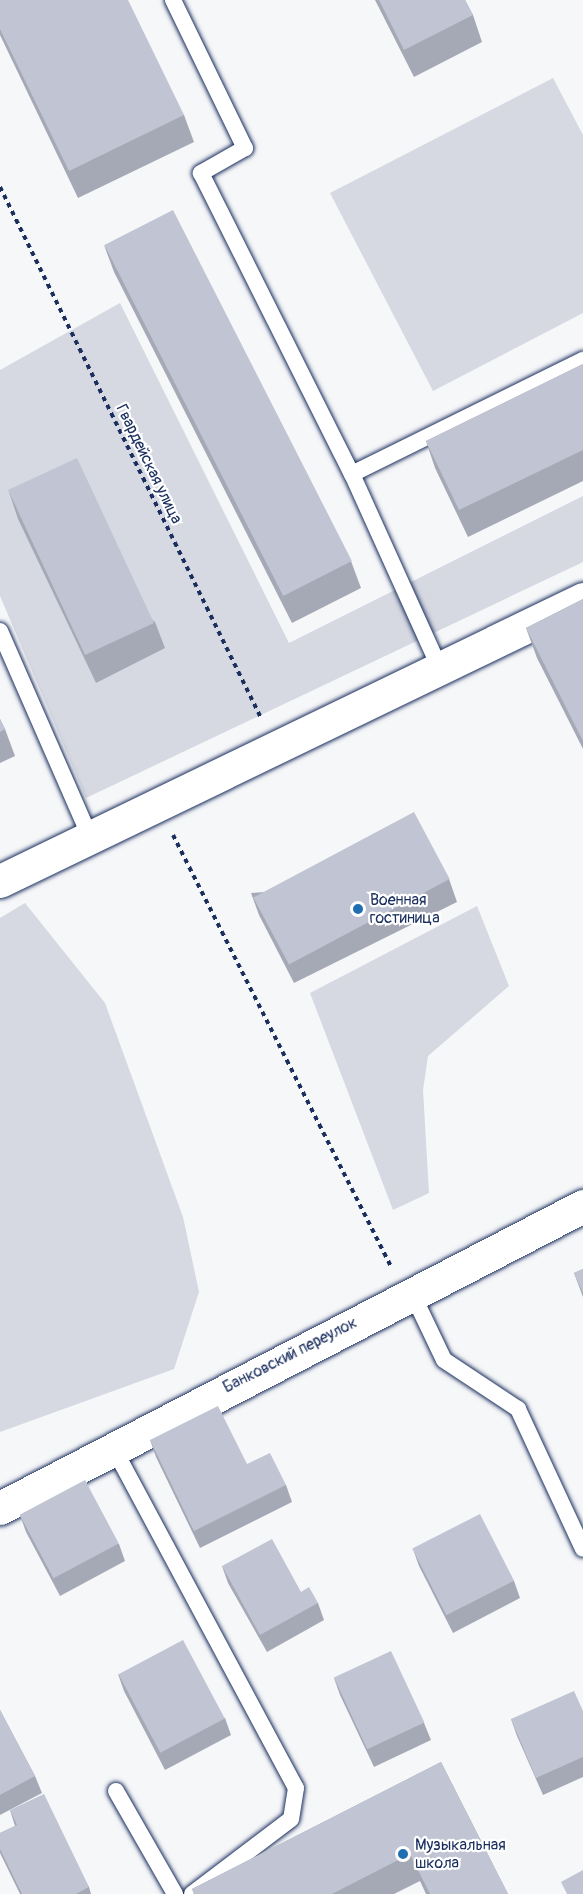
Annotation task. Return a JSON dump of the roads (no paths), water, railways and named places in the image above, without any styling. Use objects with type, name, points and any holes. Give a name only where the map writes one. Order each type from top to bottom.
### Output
[{"type":"street","points":[[0,881],[158,804],[277,751],[583,599]]},
{"type":"street","name":"Банковский переулок","points":[[0,1509],[113,1447],[583,1206]]},
{"type":"lane","points":[[173,0],[245,148],[201,173],[352,474],[440,669]]},
{"type":"lane","points":[[352,474],[583,360]]},
{"type":"lane","points":[[0,632],[90,837]]},
{"type":"lane","points":[[408,1295],[444,1360],[518,1409],[583,1549]]},
{"type":"lane","points":[[113,1447],[296,1788],[291,1819],[192,1894]]},
{"type":"lane","points":[[116,1791],[175,1894]]},
{"type":"place","name":"Военная гостиница","points":[[358,909]]},
{"type":"place","name":"Музыкальная школа","points":[[403,1854]]}]
